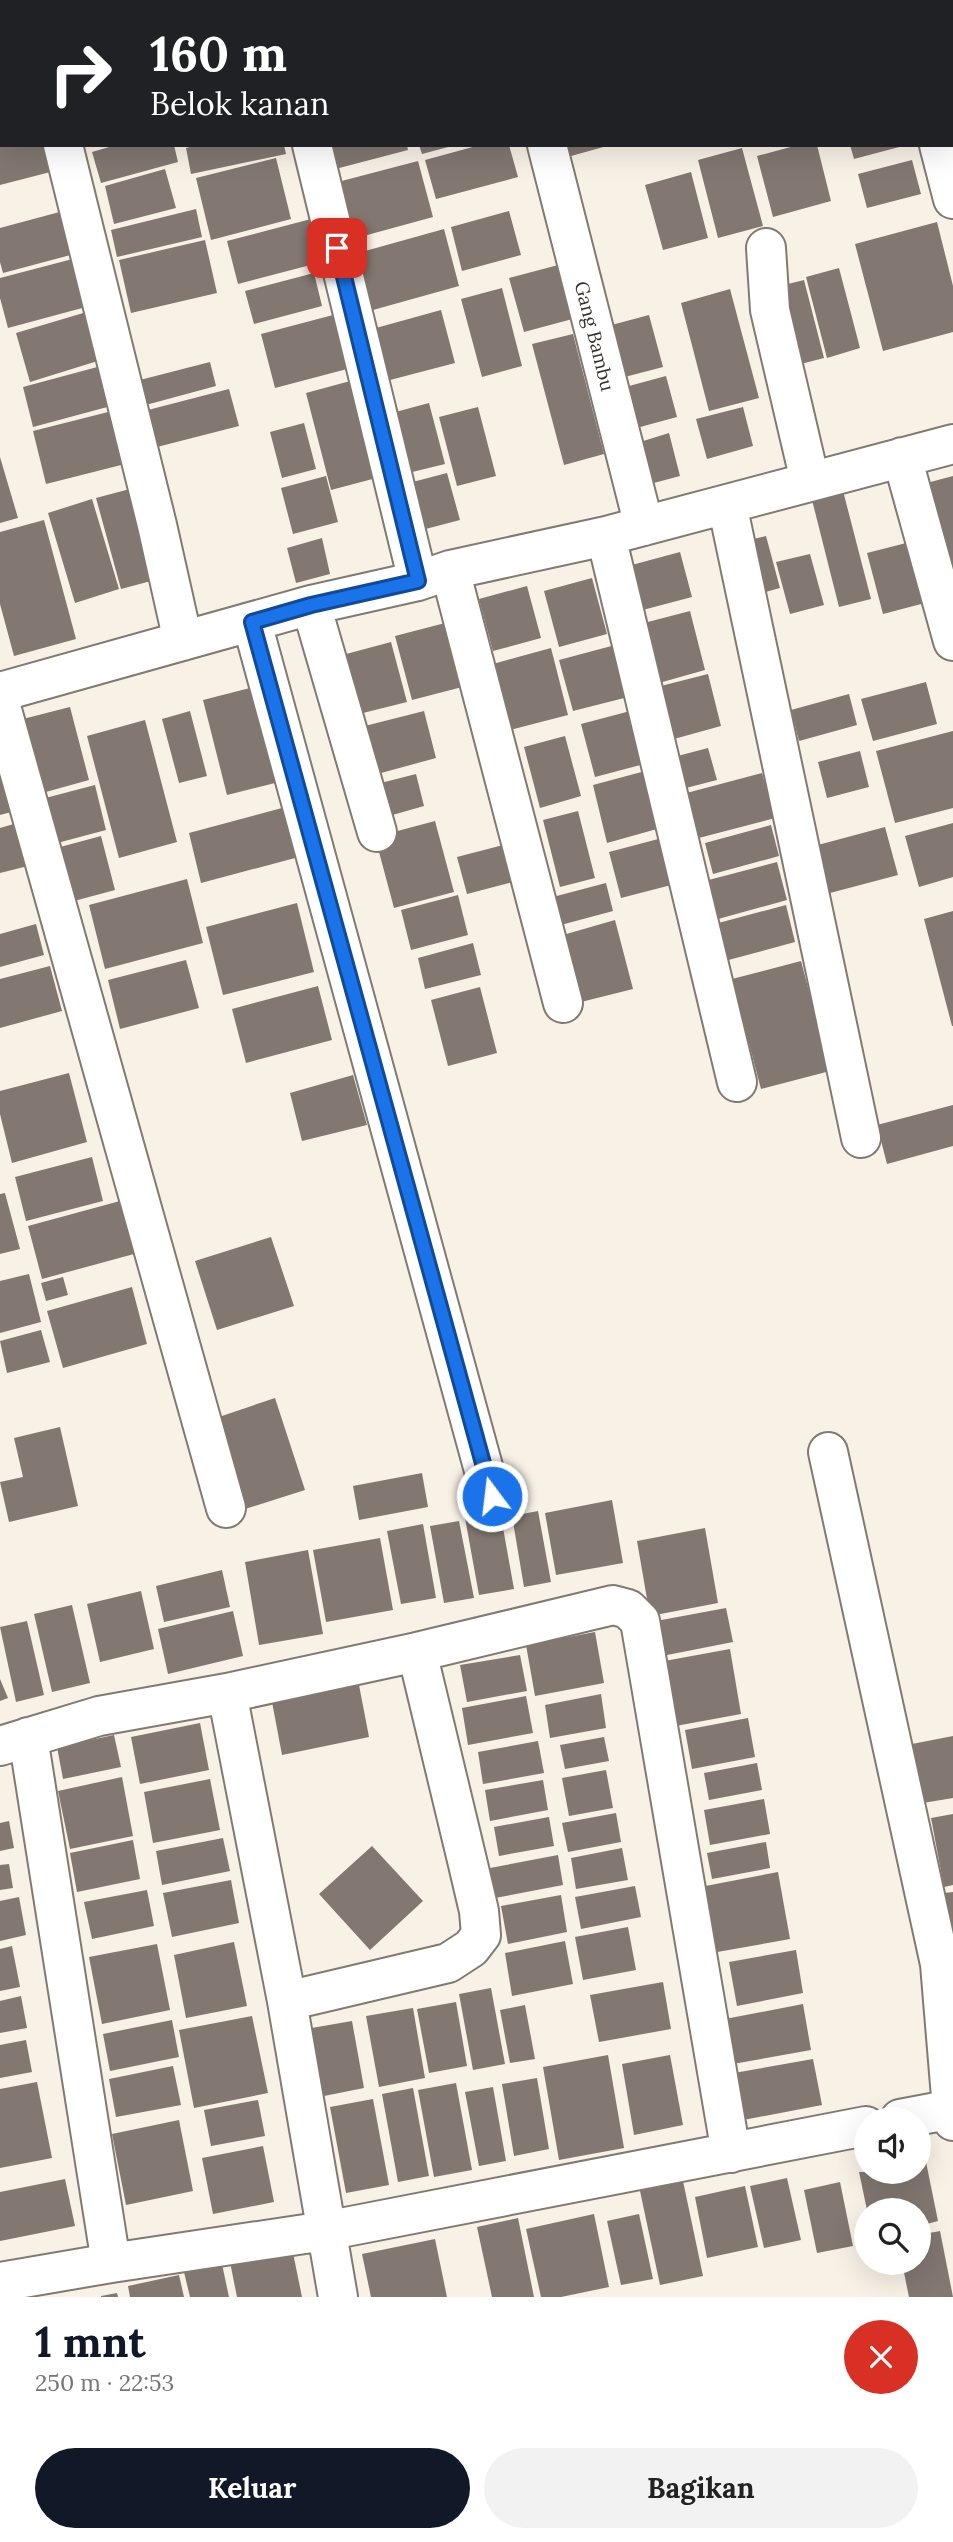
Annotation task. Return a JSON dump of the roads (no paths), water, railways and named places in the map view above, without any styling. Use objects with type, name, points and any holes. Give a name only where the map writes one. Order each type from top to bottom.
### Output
[{"type":"street","points":[[63,147],[183,641]]},
{"type":"street","points":[[313,147],[434,575],[564,1003]]},
{"type":"street","name":"Gang Bambu","points":[[548,147],[644,526]]},
{"type":"street","points":[[940,147],[953,199]]},
{"type":"street","points":[[766,248],[771,310],[810,481]]},
{"type":"street","points":[[0,692],[311,605],[606,536],[953,444]]},
{"type":"street","points":[[902,457],[953,641]]},
{"type":"street","points":[[727,504],[861,1138]]},
{"type":"street","points":[[606,536],[737,1082]]},
{"type":"street","points":[[311,605],[377,832]]},
{"type":"street","points":[[252,622],[492,1496]]},
{"type":"street","points":[[0,703],[226,1508]]},
{"type":"street","points":[[828,1452],[940,1964],[952,2113],[931,2115]]},
{"type":"street","points":[[111,2263],[14,1742],[99,1716],[227,1693],[417,1652],[613,1605],[628,1609],[640,1621],[731,2153]]},
{"type":"street","points":[[287,2001],[448,1963],[471,1948],[481,1935],[479,1911],[417,1652]]},
{"type":"street","points":[[227,1693],[287,2001],[338,2297]]},
{"type":"street","points":[[0,2282],[325,2231],[854,2128]]}]
